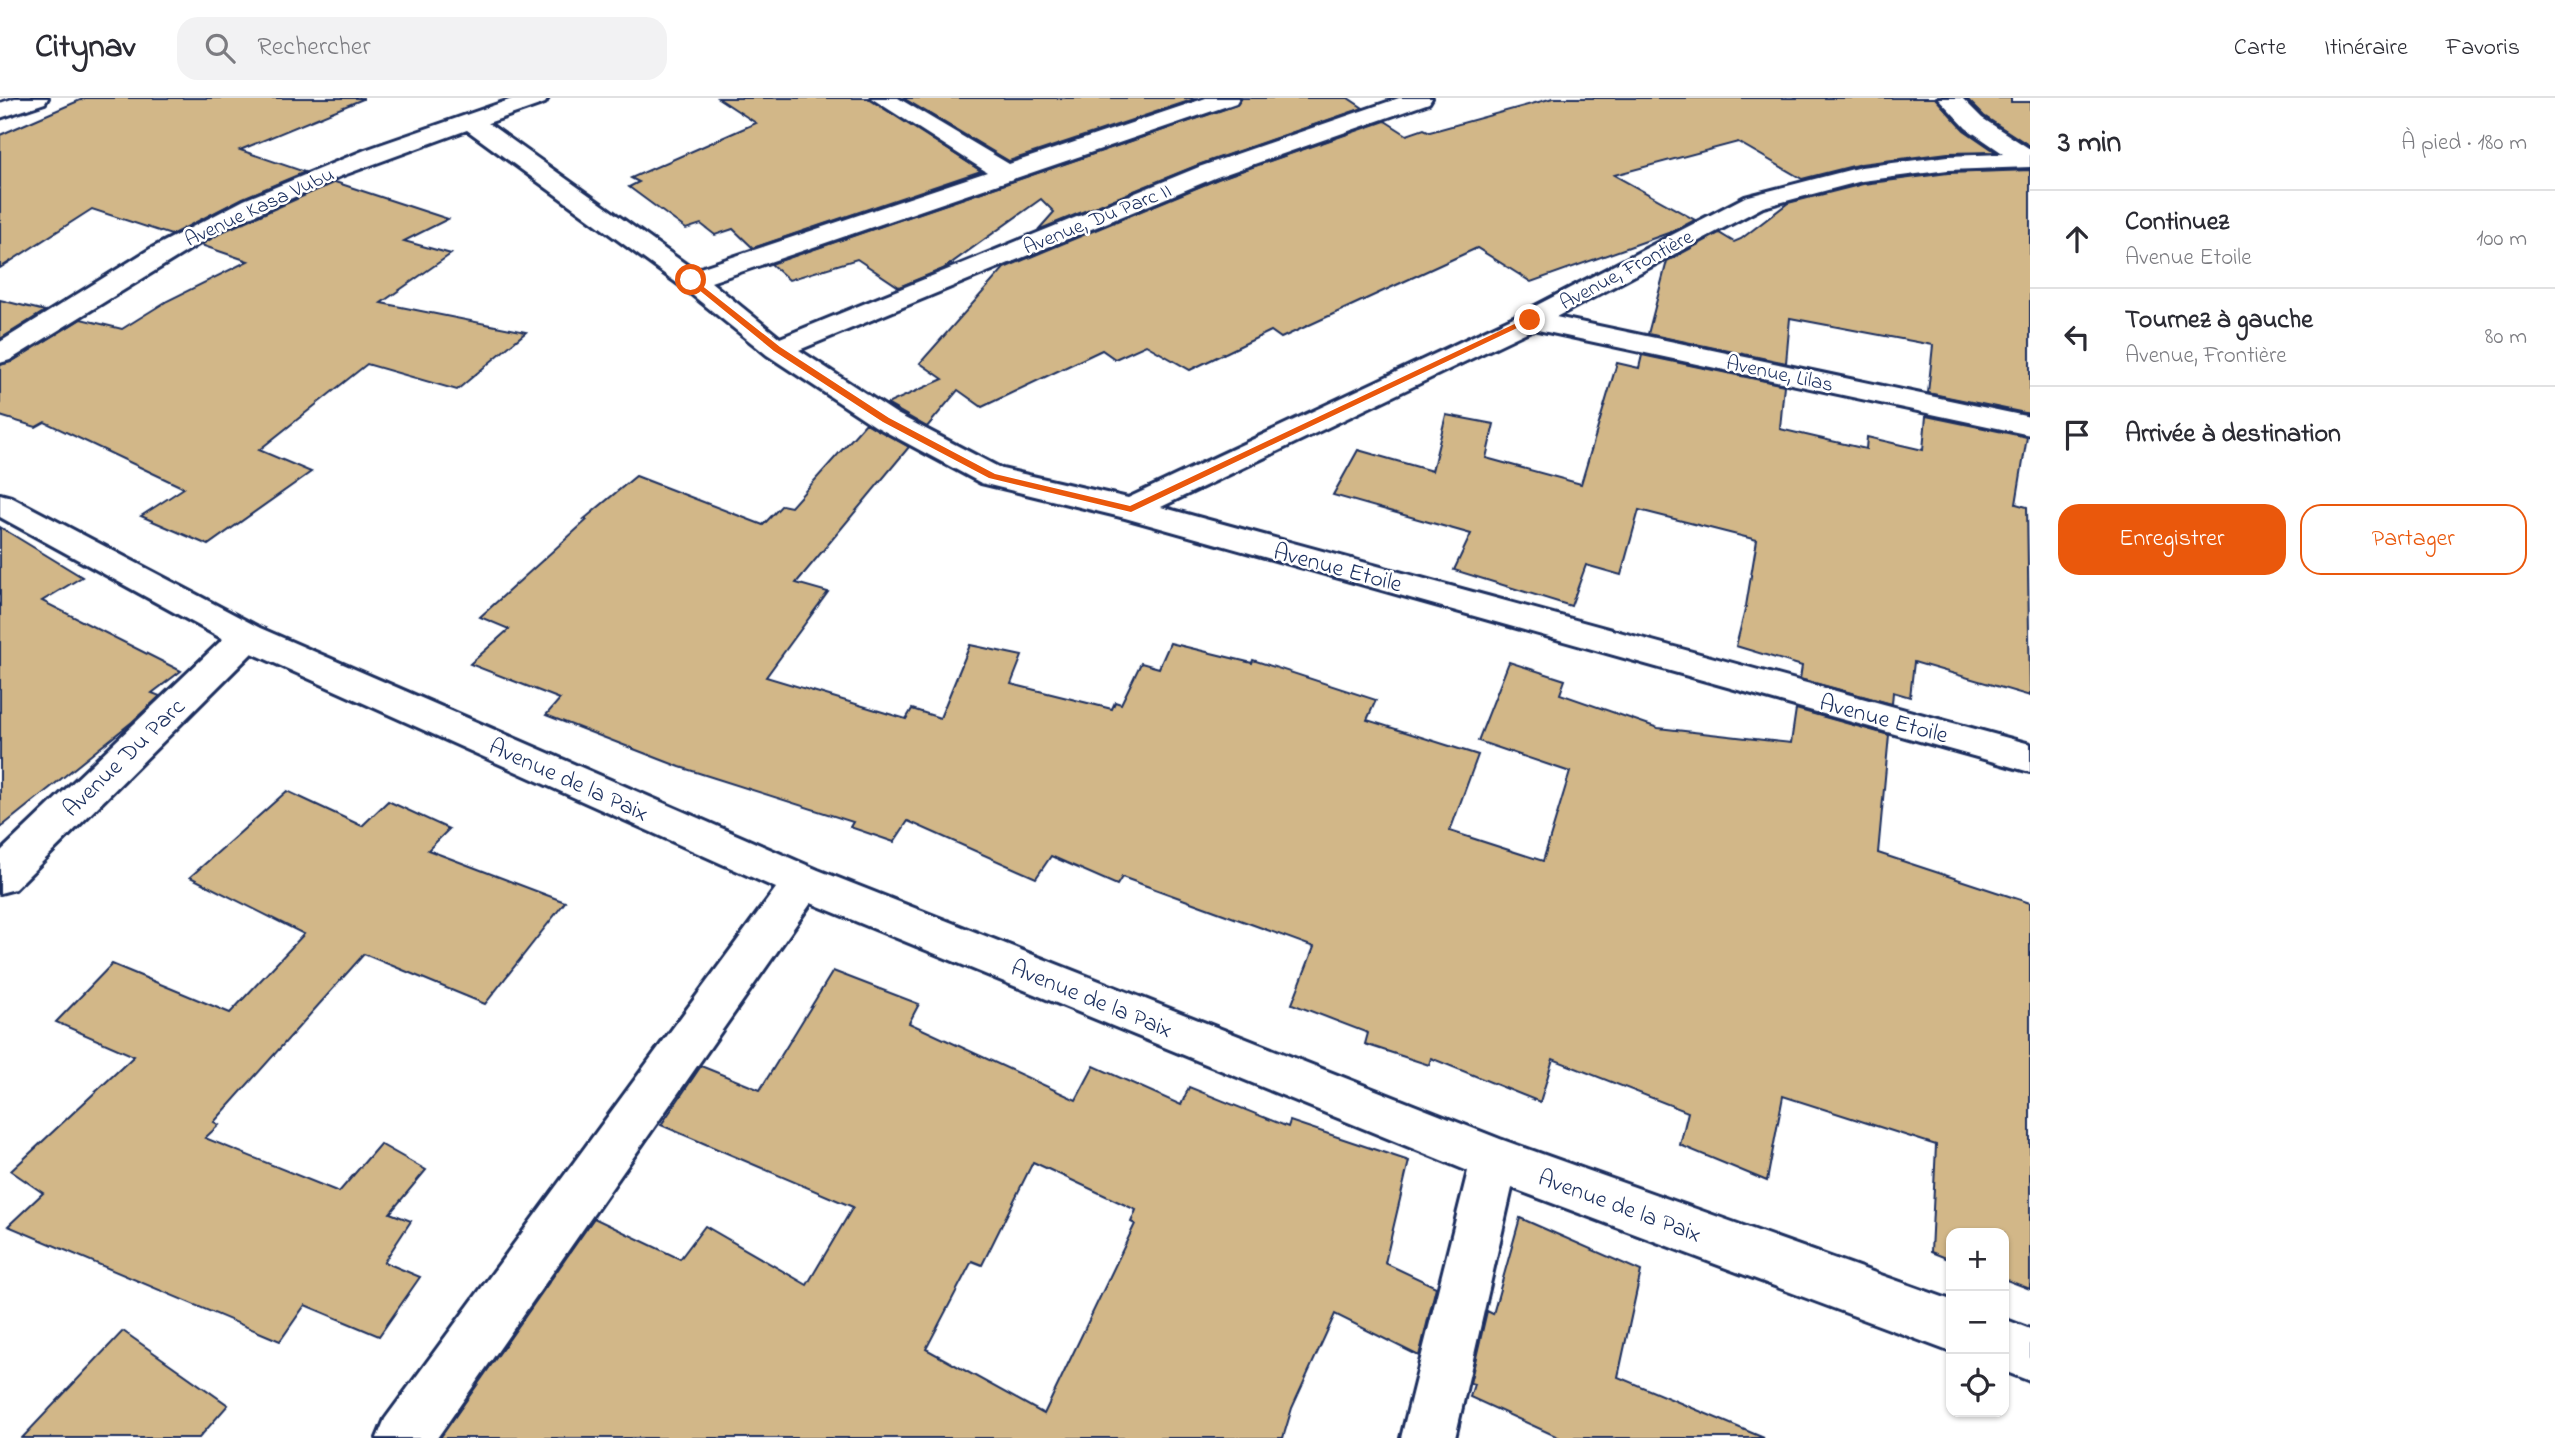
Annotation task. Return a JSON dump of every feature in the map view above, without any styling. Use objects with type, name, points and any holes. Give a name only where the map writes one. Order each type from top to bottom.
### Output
[{"type":"street","points":[[0,111],[37,98]]},
{"type":"street","name":"Avenue Kasa Vubu","points":[[0,354],[131,271],[215,224],[358,160],[537,98]]},
{"type":"street","points":[[882,98],[1006,173]]},
{"type":"street","points":[[691,280],[1228,98]]},
{"type":"street","name":"Avenue, Du Parc II","points":[[777,349],[1208,172],[1421,98]]},
{"type":"street","points":[[1949,98],[1974,123],[2030,160]]},
{"type":"street","name":"Avenue Etoile","points":[[470,121],[691,280],[777,349],[886,420],[992,476],[1131,509],[2030,758]]},
{"type":"street","name":"Avenue, Frontière","points":[[1131,509],[1530,320],[1754,202],[1861,174],[1948,163],[2030,160]]},
{"type":"street","name":"Avenue, Lilas","points":[[1530,320],[2030,426]]},
{"type":"street","name":"Avenue de la Paix","points":[[0,504],[247,637],[803,882],[1495,1159],[1946,1324]]},
{"type":"street","name":"Avenue Du Parc","points":[[0,877],[247,637]]},
{"type":"street","points":[[404,1438],[803,882]]},
{"type":"street","points":[[1428,1438],[1495,1159]]},
{"type":"street","points":[[2009,1347],[2030,1354]]},
{"type":"building","points":[[85,98],[363,99],[240,150],[305,172],[243,198],[171,235],[92,209],[0,268],[0,135]]},
{"type":"building","points":[[718,98],[869,98],[981,171],[753,248],[733,229],[715,235],[701,224],[686,229],[629,187],[639,182],[631,178],[756,123]]},
{"type":"building","points":[[903,98],[1198,98],[1009,161]]},
{"type":"building","points":[[1242,98],[1348,98],[1363,108],[1198,165],[1038,230],[1054,212],[1041,199],[943,269],[899,287],[857,259],[789,280],[771,264],[1237,105]]},
{"type":"building","points":[[1553,98],[1935,98],[1964,130],[1996,152],[1948,153],[1861,164],[1802,179],[1738,142],[1614,175],[1695,220],[1674,231],[1531,282],[1477,248],[1281,338],[1271,331],[1190,370],[1146,345],[1115,359],[1102,350],[982,407],[958,390],[927,427],[887,404],[943,379],[920,363],[1004,268],[1218,179],[1385,121],[1407,135],[1424,129],[1430,132]]},
{"type":"building","points":[[1966,98],[2011,98],[2011,102],[2030,102],[2030,146],[1984,116]]},
{"type":"building","points":[[2030,170],[2030,414],[1928,393],[1933,345],[1790,318],[1786,363],[1648,334],[1667,261],[1719,233],[1734,242],[1741,239],[1788,203],[1863,184],[1948,173]]},
{"type":"building","points":[[335,182],[448,219],[404,241],[451,254],[381,303],[526,332],[457,390],[367,364],[259,450],[311,472],[208,545],[141,516],[184,488],[45,422],[36,427],[0,416],[0,365],[11,362],[81,319],[122,329],[167,301],[248,261],[201,245],[224,231]]},
{"type":"building","points":[[0,300],[45,311],[0,339]]},
{"type":"building","points":[[1642,355],[1784,385],[1780,429],[1866,449],[1867,437],[1923,450],[1926,416],[2027,437],[2016,504],[2027,507],[2030,696],[1914,662],[1910,697],[1893,692],[1892,704],[1800,679],[1802,666],[1736,646],[1757,540],[1639,510],[1621,575],[1586,565],[1571,606],[1454,570],[1471,534],[1333,495],[1358,450],[1432,471],[1446,415],[1494,424],[1486,458],[1581,484],[1617,363],[1639,368]]},
{"type":"building","points":[[866,423],[909,447],[796,583],[828,592],[766,677],[906,719],[912,709],[940,718],[970,645],[1022,656],[1011,684],[1112,709],[1115,702],[1121,704],[1141,663],[1159,668],[1170,643],[1252,663],[1253,660],[1376,700],[1367,720],[1478,755],[1450,831],[1543,861],[1570,772],[1478,741],[1509,662],[1565,680],[1560,694],[1658,728],[1791,743],[1796,709],[1889,735],[1878,853],[2030,903],[2030,1289],[2009,1281],[2009,1228],[1946,1228],[1946,1258],[1931,1252],[1936,1145],[1783,1096],[1767,1181],[1680,1145],[1688,1112],[1553,1059],[1540,1102],[1431,1058],[1429,1065],[1365,1044],[1368,1033],[1292,1004],[1314,947],[1122,877],[1117,885],[1051,856],[1036,878],[908,821],[894,842],[850,827],[853,822],[680,767],[546,715],[560,699],[470,664],[509,629],[480,617],[587,520],[584,519],[636,476],[763,525],[782,505],[791,507]]},
{"type":"building","points":[[0,527],[82,577],[42,601],[181,671],[152,693],[160,696],[132,722],[0,828]]},
{"type":"building","points":[[287,791],[362,826],[388,801],[449,829],[428,850],[565,902],[485,1004],[364,954],[214,1122],[219,1125],[205,1138],[339,1192],[380,1144],[426,1170],[390,1213],[411,1221],[384,1262],[420,1277],[379,1336],[305,1305],[280,1341],[8,1226],[43,1193],[11,1171],[134,1056],[56,1022],[112,964],[230,1013],[304,934],[190,877]]},
{"type":"building","points":[[833,971],[919,1004],[909,1023],[1076,1100],[1094,1066],[1181,1105],[1189,1087],[1288,1127],[1290,1121],[1409,1161],[1385,1263],[1436,1287],[1419,1356],[1335,1314],[1292,1408],[1283,1438],[440,1438],[594,1218],[680,1259],[705,1226],[807,1285],[853,1207],[661,1125],[701,1066],[760,1090]],"holes":[[[1033,1162],[1136,1210],[1131,1222],[1135,1224],[1044,1414],[926,1349],[972,1261],[982,1265]]]},
{"type":"building","points":[[1520,1218],[1641,1271],[1618,1377],[1764,1438],[1560,1438],[1470,1397],[1474,1384],[1470,1383],[1487,1311],[1493,1314]]},
{"type":"building","points":[[123,1331],[228,1405],[199,1438],[22,1438]]},
{"type":"route","points":[[691,280],[777,349],[886,420],[992,476],[1131,509],[1530,320]]}]
